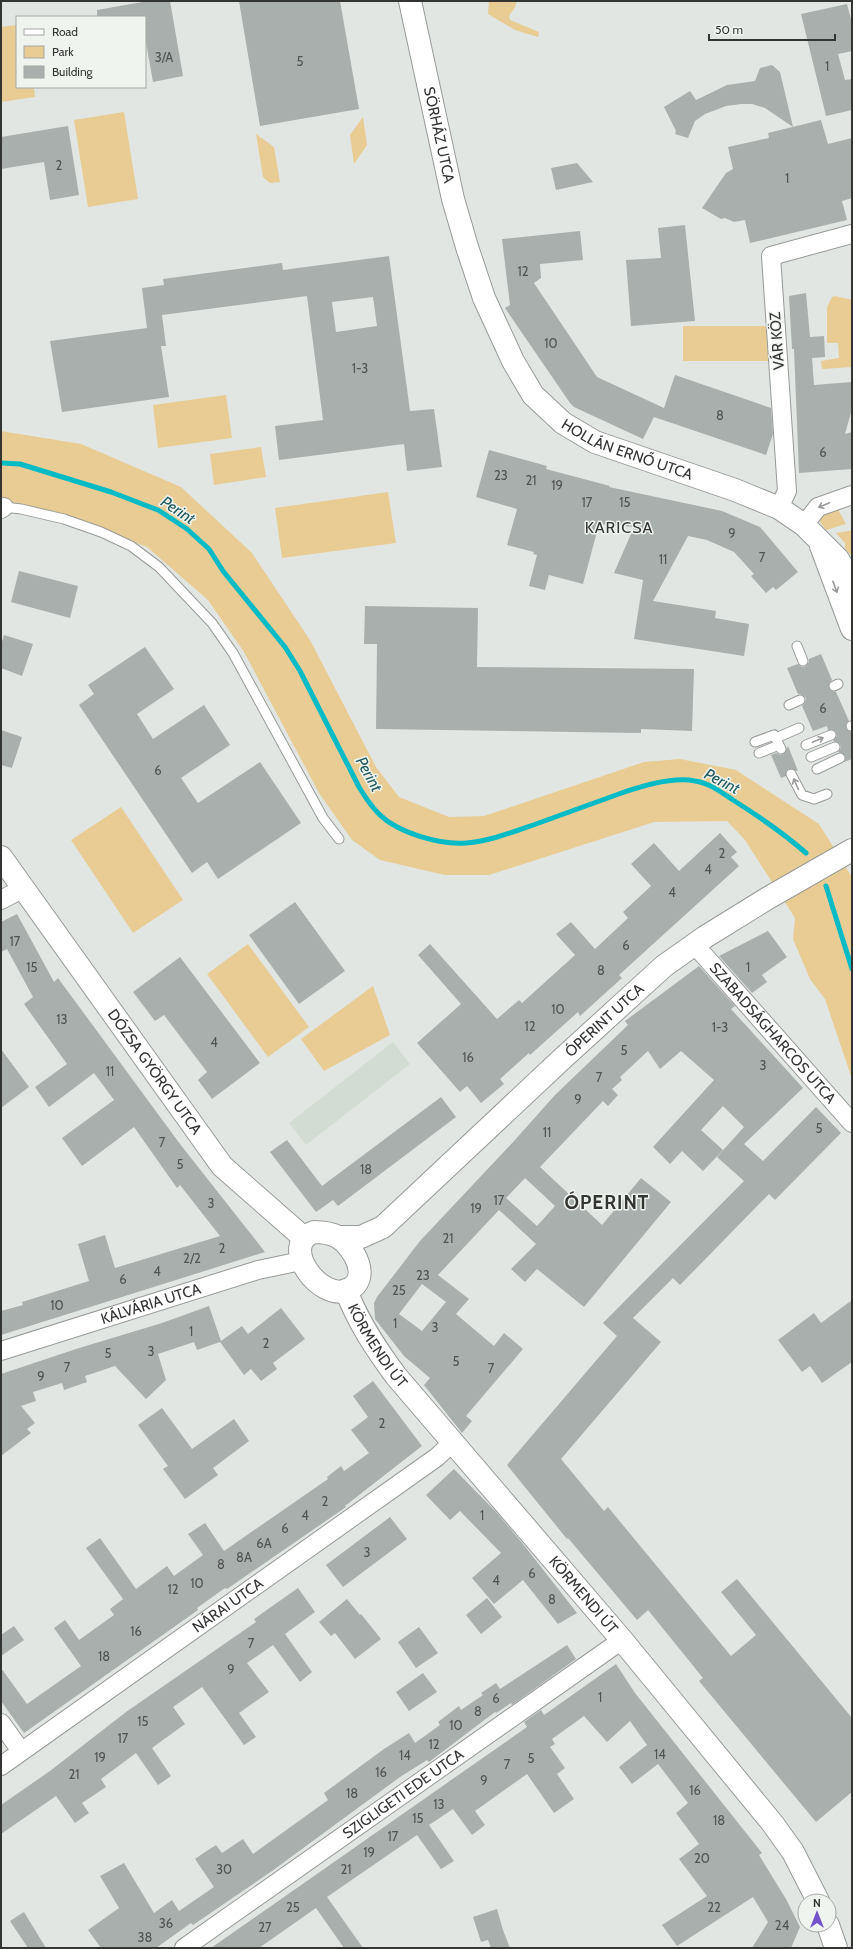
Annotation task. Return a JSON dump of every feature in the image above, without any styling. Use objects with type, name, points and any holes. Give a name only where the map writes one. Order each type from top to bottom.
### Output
[{"type":"street","name":"SÖRHÁZ UTCA","points":[[410,1],[454,199],[474,268]]},
{"type":"street","name":"VÁR KÖZ","points":[[779,508],[787,491],[771,256],[852,234]]},
{"type":"street","name":"HOLLÁN ERNŐ UTCA","points":[[474,268],[484,298],[497,328],[533,395],[563,423],[595,442],[741,492],[779,508],[810,531],[838,559],[852,583]]},
{"type":"street","points":[[850,619],[810,531],[818,507],[852,495]]},
{"type":"street","name":"ÓPERINT UTCA","points":[[338,1237],[361,1237],[376,1232],[384,1227],[574,1048],[664,966],[694,944],[768,898],[844,854]]},
{"type":"street","name":"DÓZSA GYÖRGY UTCA","points":[[1,857],[22,889],[222,1166],[304,1238]]},
{"type":"street","points":[[1,900],[22,889]]},
{"type":"street","name":"SZABADSÁGHARCOS UTCA","points":[[694,944],[852,1123]]},
{"type":"street","name":"ÓPERINT UTCA","points":[[360,1271],[367,1254],[384,1227]]},
{"type":"street","points":[[302,1261],[299,1248],[304,1238],[314,1232],[338,1237],[352,1250],[360,1271]]},
{"type":"street","name":"KÖRMENDI ÚT","points":[[302,1261],[315,1280],[328,1289],[340,1292],[346,1290],[357,1282],[360,1271]]},
{"type":"street","name":"KÁLVÁRIA UTCA","points":[[1,1351],[258,1270],[302,1261]]},
{"type":"street","name":"KÖRMENDI ÚT","points":[[346,1290],[356,1315],[377,1350],[401,1381],[622,1640],[784,1838],[814,1893]]},
{"type":"street","name":"NÁRAI UTCA","points":[[1,1766],[437,1457],[453,1442]]},
{"type":"street","name":"SZIGLIGETI EDE UTCA","points":[[184,1948],[622,1640]]},
{"type":"street","points":[[1,1723],[21,1751]]},
{"type":"street","points":[[831,1933],[836,1948]]},
{"type":"lane","points":[[2,508],[21,509],[64,519],[100,532],[131,546],[159,567],[212,623],[233,653],[323,818],[339,839]]},
{"type":"lane","points":[[797,646],[803,661]]},
{"type":"lane","points":[[789,705],[800,700]]},
{"type":"lane","points":[[760,753],[779,744],[799,728]]},
{"type":"lane","points":[[755,742],[774,735],[779,744]]},
{"type":"lane","points":[[806,745],[831,735]]},
{"type":"lane","points":[[811,758],[835,747]]},
{"type":"lane","points":[[817,770],[840,758]]},
{"type":"lane","points":[[791,774],[802,796],[814,799],[827,794]]},
{"type":"shaded area","points":[[393,1042],[410,1064],[306,1145],[289,1123]]},
{"type":"green space","points":[[489,1],[517,1],[509,16],[510,20],[539,32],[538,37],[515,30],[488,14]]},
{"type":"green space","points":[[16,25],[16,88],[34,88],[35,97],[1,102],[1,27]]},
{"type":"green space","points":[[124,112],[138,199],[88,207],[74,120]]},
{"type":"green space","points":[[363,117],[367,145],[354,164],[350,135]]},
{"type":"green space","points":[[256,134],[274,147],[280,182],[270,183],[263,177]]},
{"type":"green space","points":[[835,296],[852,300],[852,367],[822,369],[821,361],[839,358],[838,343],[827,343],[827,307],[832,297]]},
{"type":"green space","points":[[683,326],[769,326],[769,361],[683,361]]},
{"type":"green space","points":[[226,395],[232,438],[158,448],[153,405]]},
{"type":"green space","points":[[1,431],[81,444],[181,487],[252,553],[310,640],[376,767],[399,797],[449,817],[484,816],[644,762],[680,759],[736,770],[819,824],[852,877],[852,1079],[825,999],[810,979],[793,939],[795,918],[745,840],[727,821],[654,822],[489,875],[445,875],[380,860],[352,840],[319,793],[244,652],[208,600],[147,547],[57,512],[1,500]]},
{"type":"green space","points":[[261,447],[266,477],[214,485],[210,454]]},
{"type":"green space","points":[[388,492],[396,543],[282,558],[275,508]]},
{"type":"green space","points":[[835,504],[846,524],[826,530],[820,522],[821,516]]},
{"type":"green space","points":[[852,530],[852,556],[845,549],[845,543],[836,533]]},
{"type":"green space","points":[[121,807],[183,900],[133,933],[71,840]]},
{"type":"green space","points":[[248,944],[309,1027],[268,1057],[207,974]]},
{"type":"green space","points":[[373,986],[390,1035],[324,1071],[301,1039]]},
{"type":"building","points":[[148,1],[170,1],[183,76],[153,82],[146,43],[146,16],[97,16],[97,10]]},
{"type":"building","points":[[239,1],[340,1],[359,109],[260,126]]},
{"type":"building","points":[[847,4],[852,23],[852,51],[838,54],[845,80],[852,79],[852,110],[826,116],[801,14]]},
{"type":"building","points":[[772,65],[780,72],[793,127],[765,108],[752,104],[741,104],[726,106],[705,114],[695,121],[688,138],[675,134],[676,131],[664,107],[690,91],[696,100],[727,85],[755,81],[760,68]]},
{"type":"building","points":[[821,120],[828,144],[852,138],[852,198],[842,201],[847,220],[750,243],[745,220],[734,222],[725,218],[721,219],[702,208],[726,173],[733,169],[728,147],[769,138],[768,133]]},
{"type":"building","points":[[68,126],[79,195],[50,200],[44,162],[1,169],[1,137]]},
{"type":"building","points":[[577,163],[593,182],[556,190],[551,168]]},
{"type":"building","points":[[685,225],[695,321],[631,326],[626,260],[661,258],[658,228]]},
{"type":"building","points":[[580,231],[583,260],[540,264],[541,278],[534,283],[597,377],[664,408],[675,375],[771,408],[773,434],[766,455],[654,417],[643,439],[574,407],[570,403],[505,308],[510,305],[502,239]]},
{"type":"building","points":[[389,256],[410,411],[434,409],[442,467],[407,471],[404,444],[279,460],[275,426],[323,420],[307,296],[162,315],[166,346],[161,346],[169,397],[62,412],[50,341],[147,328],[142,288],[164,285],[163,279],[282,263],[283,270]],"holes":[[[373,297],[377,326],[336,332],[332,302]]]},
{"type":"building","points":[[806,293],[810,337],[824,336],[825,357],[812,358],[814,385],[852,382],[852,409],[845,434],[852,432],[852,469],[799,473],[794,349],[792,349],[789,296]]},
{"type":"building","points":[[489,450],[547,466],[546,469],[610,486],[609,487],[722,511],[760,527],[798,572],[776,590],[773,587],[766,593],[751,576],[754,574],[734,552],[707,540],[688,536],[653,601],[716,611],[715,618],[749,624],[744,656],[634,639],[643,580],[614,573],[634,527],[599,524],[583,584],[549,575],[545,590],[529,586],[537,555],[533,554],[534,552],[507,545],[517,509],[476,497]]},
{"type":"building","points":[[19,571],[78,586],[70,618],[11,602]]},
{"type":"building","points":[[365,606],[478,608],[477,667],[694,669],[692,731],[641,729],[641,733],[376,729],[377,644],[364,644]]},
{"type":"building","points":[[4,635],[33,644],[22,676],[1,668],[1,645]]},
{"type":"building","points":[[145,647],[174,689],[137,714],[153,739],[204,705],[230,745],[181,778],[198,803],[260,762],[301,823],[218,879],[207,862],[192,873],[79,705],[94,694],[88,685]]},
{"type":"building","points":[[821,654],[832,680],[829,683],[829,688],[831,691],[836,692],[849,721],[846,723],[846,729],[852,732],[852,759],[844,762],[845,755],[838,752],[841,748],[840,744],[833,741],[837,736],[835,731],[828,730],[827,726],[813,731],[802,706],[805,703],[806,698],[803,695],[798,694],[787,668],[798,664],[802,667],[806,666],[809,659]]},
{"type":"building","points":[[1,730],[22,737],[12,768],[1,765]]},
{"type":"building","points":[[788,746],[798,771],[789,769],[786,771],[786,776],[781,778],[771,755],[776,753],[780,755],[784,754]]},
{"type":"building","points":[[720,833],[737,852],[731,857],[739,866],[619,975],[622,978],[580,1016],[578,1012],[530,1055],[529,1053],[500,1079],[504,1084],[481,1103],[467,1086],[460,1092],[417,1043],[461,1004],[418,955],[430,944],[497,1019],[519,1000],[522,1003],[575,955],[556,934],[571,922],[595,949],[628,918],[623,912],[651,886],[631,864],[654,843],[679,871]]},
{"type":"building","points":[[295,902],[345,971],[299,1004],[249,935]]},
{"type":"building","points":[[17,914],[54,982],[58,978],[180,1144],[265,1252],[1,1335],[1,1311],[23,1305],[22,1302],[89,1281],[78,1244],[105,1235],[115,1268],[220,1236],[180,1185],[177,1188],[134,1127],[82,1166],[62,1138],[114,1100],[94,1073],[49,1107],[35,1087],[67,1064],[24,1004],[33,997],[7,949],[1,952],[1,922]]},
{"type":"building","points":[[768,931],[787,957],[762,975],[767,982],[752,993],[719,956]]},
{"type":"building","points":[[180,957],[260,1063],[212,1099],[198,1080],[207,1072],[164,1015],[155,1021],[133,992]]},
{"type":"building","points":[[699,966],[735,1006],[731,1009],[803,1088],[744,1144],[763,1161],[816,1107],[841,1133],[775,1200],[769,1194],[680,1285],[673,1278],[633,1318],[661,1342],[561,1459],[604,1511],[608,1507],[731,1656],[756,1635],[721,1592],[737,1579],[852,1718],[852,1792],[816,1822],[699,1681],[703,1678],[648,1610],[637,1620],[568,1538],[567,1539],[507,1465],[617,1336],[603,1323],[744,1181],[717,1157],[744,1127],[723,1106],[701,1130],[723,1150],[703,1171],[682,1151],[670,1164],[653,1147],[714,1080],[681,1051],[660,1069],[648,1051],[620,1077],[622,1080],[612,1089],[618,1095],[608,1106],[603,1101],[540,1167],[602,1225],[641,1178],[671,1202],[584,1307],[537,1269],[525,1282],[511,1269],[536,1244],[499,1210],[438,1275],[469,1299],[456,1314],[494,1346],[504,1333],[523,1349],[466,1416],[472,1421],[462,1433],[424,1385],[430,1378],[404,1356],[375,1319],[374,1303],[377,1297],[420,1241],[555,1095],[628,1025],[625,1021]],"holes":[[[525,1178],[555,1206],[537,1226],[506,1198]],[[422,1284],[446,1302],[422,1331],[399,1314]]]},
{"type":"building","points":[[1,1049],[29,1087],[1,1108]]},
{"type":"building","points":[[441,1097],[456,1117],[338,1206],[333,1200],[316,1212],[270,1152],[287,1140],[322,1186]]},
{"type":"building","points":[[852,1300],[852,1362],[822,1383],[810,1366],[802,1372],[778,1340],[814,1313],[821,1323]]},
{"type":"building","points":[[209,1306],[221,1341],[242,1326],[248,1334],[281,1308],[305,1339],[273,1363],[277,1369],[261,1381],[251,1369],[244,1375],[220,1342],[197,1350],[194,1342],[158,1354],[166,1380],[146,1399],[115,1366],[85,1376],[87,1382],[64,1390],[62,1383],[33,1392],[36,1401],[21,1406],[35,1423],[27,1429],[31,1433],[1,1456],[1,1374],[162,1323]]},
{"type":"building","points":[[373,1381],[422,1446],[345,1506],[346,1507],[227,1589],[225,1588],[197,1608],[198,1610],[24,1733],[1,1701],[1,1668],[27,1704],[81,1666],[54,1628],[65,1620],[79,1640],[114,1615],[110,1609],[123,1599],[86,1548],[100,1538],[136,1589],[167,1566],[174,1576],[203,1555],[188,1534],[205,1523],[224,1551],[328,1479],[327,1477],[341,1466],[344,1471],[369,1453],[351,1430],[368,1417],[353,1396]]},
{"type":"building","points":[[162,1408],[192,1449],[234,1419],[249,1441],[213,1468],[218,1475],[185,1499],[163,1469],[168,1466],[138,1425]]},
{"type":"building","points":[[454,1469],[497,1513],[577,1613],[558,1624],[523,1580],[494,1604],[472,1578],[501,1553],[460,1511],[450,1520],[426,1495]]},
{"type":"building","points":[[390,1517],[407,1539],[343,1587],[326,1565]]},
{"type":"building","points":[[298,1588],[315,1612],[285,1634],[312,1672],[300,1682],[273,1645],[247,1663],[269,1692],[239,1713],[256,1737],[244,1745],[202,1687],[173,1707],[185,1724],[152,1748],[171,1776],[158,1785],[136,1753],[101,1779],[106,1787],[82,1803],[89,1813],[75,1823],[56,1796],[1,1834],[1,1805],[50,1771],[126,1712],[256,1622],[254,1619]]},
{"type":"building","points":[[487,1598],[502,1617],[481,1634],[466,1615]]},
{"type":"building","points":[[347,1599],[381,1639],[355,1659],[335,1633],[331,1636],[319,1622]]},
{"type":"building","points":[[14,1626],[24,1640],[1,1656],[1,1635]]},
{"type":"building","points":[[419,1627],[438,1653],[416,1668],[398,1642]]},
{"type":"building","points":[[567,1645],[576,1659],[512,1705],[511,1703],[496,1713],[495,1712],[429,1762],[427,1760],[400,1777],[272,1871],[193,1925],[191,1923],[156,1948],[101,1948],[88,1930],[119,1908],[100,1876],[124,1863],[154,1913],[172,1900],[179,1911],[214,1887],[195,1859],[205,1852],[216,1845],[222,1853],[243,1839],[253,1854],[328,1800],[324,1793],[384,1749],[409,1733],[415,1743],[440,1725],[438,1722],[459,1706],[461,1710],[483,1695],[481,1693],[496,1683],[500,1689]]},
{"type":"building","points":[[616,1664],[635,1693],[762,1853],[759,1855],[786,1899],[797,1921],[797,1933],[791,1948],[752,1948],[768,1922],[753,1897],[677,1946],[662,1925],[707,1896],[679,1859],[699,1844],[676,1813],[688,1803],[658,1764],[632,1784],[619,1767],[647,1745],[630,1721],[607,1742],[584,1716],[552,1739],[555,1744],[550,1747],[565,1768],[557,1774],[574,1799],[554,1813],[527,1774],[475,1811],[485,1825],[472,1835],[453,1809],[429,1825],[454,1861],[441,1869],[417,1835],[327,1897],[363,1948],[344,1948],[316,1908],[259,1948],[211,1948],[527,1727],[524,1722],[541,1710],[544,1715]]},
{"type":"building","points":[[423,1673],[437,1692],[409,1711],[396,1692]]},
{"type":"building","points":[[497,1909],[510,1948],[491,1948],[488,1940],[481,1942],[473,1917]]},
{"type":"building","points":[[24,1912],[46,1948],[28,1948],[10,1921]]},
{"type":"waterway","name":"Perint","points":[[1,463],[20,464],[111,492],[158,510],[187,529],[209,549],[223,571],[285,647],[300,671],[366,798],[379,814],[397,827],[432,840],[456,843],[475,842],[510,833],[634,789],[666,781],[686,780],[705,784],[719,791],[771,825],[806,853]]},
{"type":"waterway","name":"Perint","points":[[826,886],[852,969]]},
{"type":"district","name":"KARICSA","points":[[619,527]]},
{"type":"district","name":"ÓPERINT","points":[[607,1202]]}]
